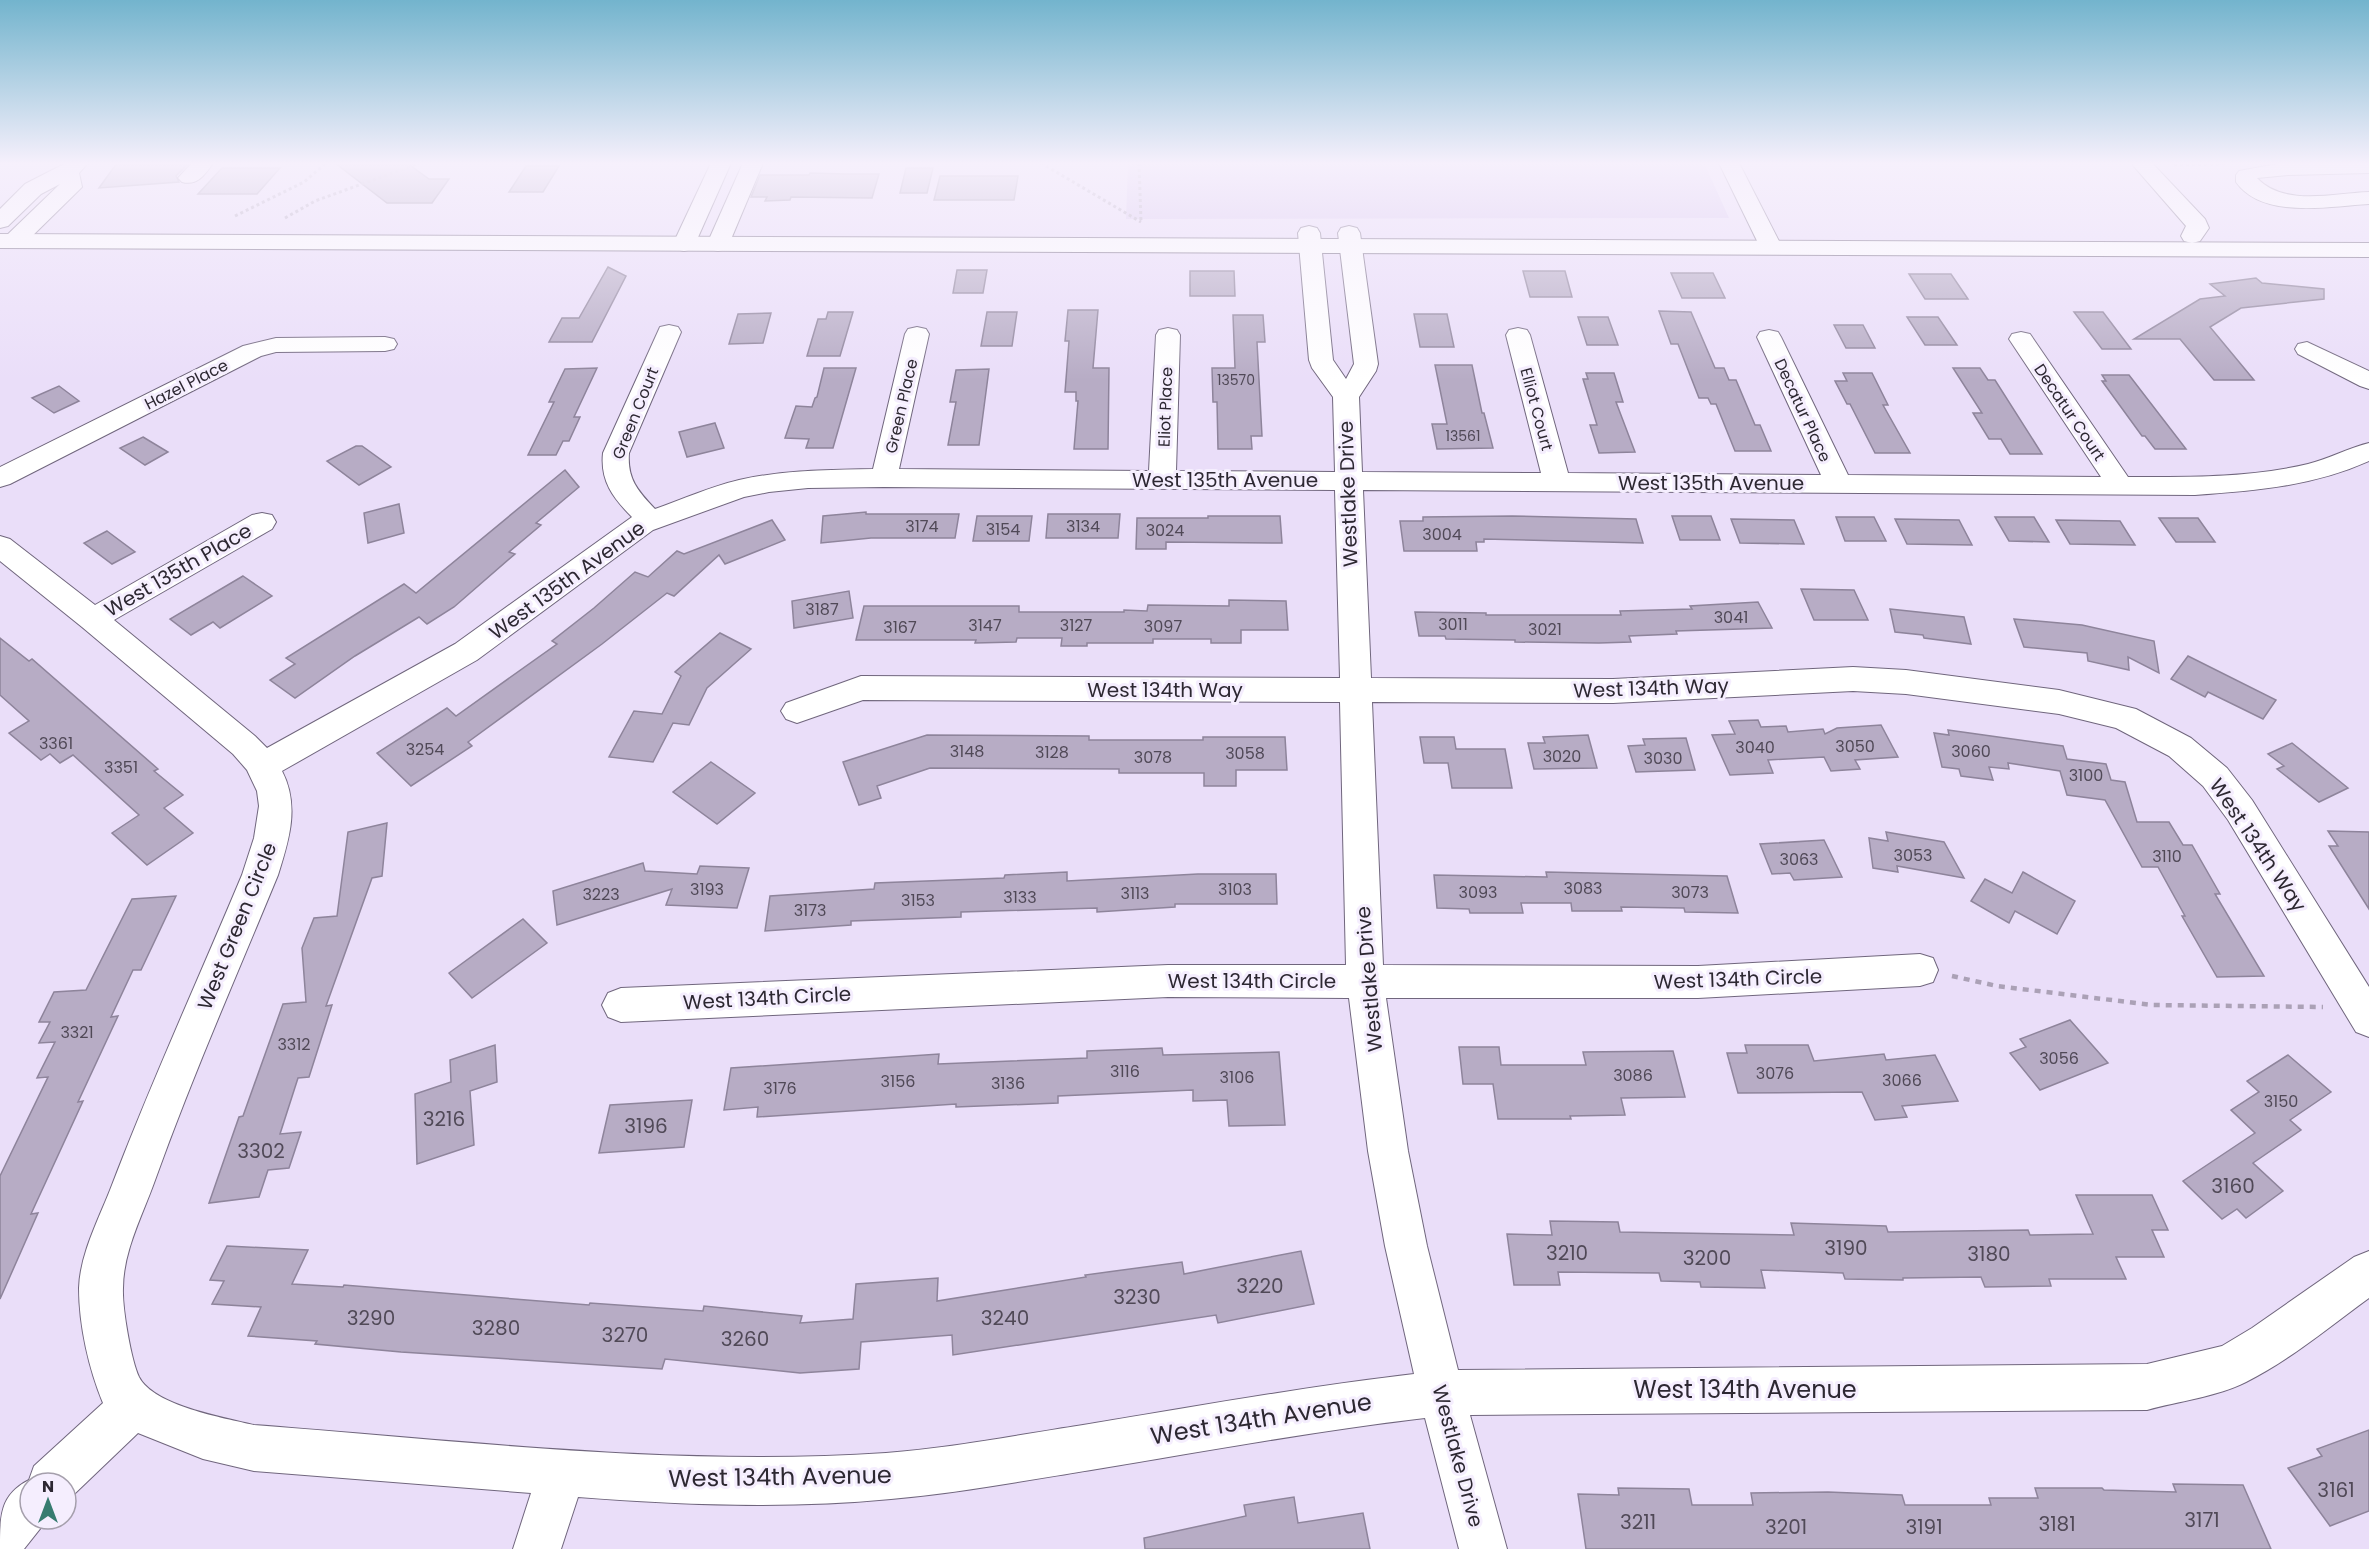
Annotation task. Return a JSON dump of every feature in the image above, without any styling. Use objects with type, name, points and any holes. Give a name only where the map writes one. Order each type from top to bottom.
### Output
[{"type":"street","points":[[300,235],[1768,241],[2369,236]]},
{"type":"street","points":[[1765,235],[1768,241]]},
{"type":"street","points":[[2174,249],[2192,236]]},
{"type":"street","name":"Westlake Drive","points":[[1309,240],[1321,360],[1324,368],[1346,397],[1365,981],[1388,1151],[1406,1246],[1441,1393],[1484,1549]]},
{"type":"street","name":"Westlake Drive","points":[[1346,397],[1364,371],[1366,364],[1349,240]]},
{"type":"street","points":[[1768,241],[2174,249],[2369,250]]},
{"type":"street","name":"Green Court","points":[[650,520],[617,482],[614,466],[616,453],[669,332]]},
{"type":"street","name":"Green Place","points":[[884,478],[918,334]]},
{"type":"street","name":"Eliot Place","points":[[1162,480],[1168,335]]},
{"type":"street","name":"Elliot Court","points":[[1518,335],[1557,482]]},
{"type":"street","name":"Decatur Place","points":[[1769,337],[1838,483]]},
{"type":"street","name":"Decatur Court","points":[[2021,339],[2120,485]]},
{"type":"street","name":"Hazel Place","points":[[0,478],[252,351],[276,345],[385,344]]},
{"type":"street","points":[[2307,349],[2369,381]]},
{"type":"street","name":"West 135th Avenue","points":[[262,765],[466,652],[528,609],[599,553],[650,520],[739,489],[768,483],[808,479],[884,478],[2195,486],[2257,482],[2299,475],[2332,466],[2369,451]]},
{"type":"street","name":"West 135th Place","points":[[93,619],[262,522]]},
{"type":"street","name":"West Green Circle","points":[[0,546],[93,619],[244,745],[268,774],[276,798],[273,835],[260,875],[145,1151],[106,1257],[101,1287],[104,1324],[120,1390],[135,1405]]},
{"type":"street","name":"West 134th Way","points":[[797,711],[861,688],[1613,691],[1853,679],[1906,682],[2059,702],[2125,718],[2180,747],[2215,777],[2240,810],[2365,1013]]},
{"type":"street","name":"West 134th Circle","points":[[621,1005],[1168,981],[1698,982],[1920,970]]},
{"type":"street","name":"West 134th Avenue","points":[[135,1405],[140,1411],[203,1436],[254,1448],[646,1479],[784,1482],[889,1476],[963,1468],[1336,1406],[1441,1393],[2147,1387],[2230,1366],[2268,1344],[2369,1272]]},
{"type":"street","points":[[64,1471],[135,1405]]},
{"type":"street","points":[[537,1549],[562,1472]]},
{"type":"street","points":[[0,1541],[18,1518]]},
{"type":"path","points":[[1920,970],[1997,986],[2151,1005],[2365,1013]]},
{"type":"building","points":[[608,267],[626,276],[592,342],[549,342],[562,318],[579,318]]},
{"type":"building","points":[[957,270],[987,270],[983,293],[953,293]]},
{"type":"building","points":[[1190,271],[1234,271],[1235,296],[1190,296]]},
{"type":"building","points":[[1523,271],[1565,271],[1572,297],[1530,297]]},
{"type":"building","points":[[1671,273],[1713,273],[1725,298],[1682,298]]},
{"type":"building","points":[[1909,274],[1951,274],[1968,299],[1925,299]]},
{"type":"building","points":[[2256,278],[2262,283],[2324,289],[2324,299],[2241,308],[2210,327],[2254,380],[2214,380],[2180,339],[2134,339],[2200,299],[2225,296],[2210,284]]},
{"type":"building","points":[[1068,310],[1098,310],[1093,368],[1109,368],[1108,449],[1074,449],[1078,401],[1076,401],[1076,392],[1065,392],[1069,341],[1065,341]]},
{"type":"building","points":[[1659,311],[1691,312],[1715,368],[1724,368],[1729,380],[1736,380],[1755,425],[1760,425],[1771,451],[1735,451],[1716,404],[1711,404],[1708,398],[1699,398],[1678,344],[1671,344]]},
{"type":"building","points":[[828,312],[853,312],[840,356],[807,356],[818,319],[826,319]]},
{"type":"building","points":[[987,312],[1017,312],[1012,346],[981,346]]},
{"type":"building","points":[[2074,312],[2103,312],[2131,349],[2102,349]]},
{"type":"building","points":[[771,313],[763,343],[729,344],[738,314]]},
{"type":"building","points":[[1414,314],[1447,314],[1454,347],[1420,347]]},
{"type":"building","points":[[1233,315],[1263,315],[1265,342],[1257,342],[1262,436],[1251,436],[1252,449],[1218,449],[1217,402],[1213,402],[1212,368],[1235,368]]},
{"type":"building","points":[[1578,317],[1608,317],[1618,345],[1587,345]]},
{"type":"building","points":[[1907,317],[1938,317],[1957,345],[1925,345]]},
{"type":"building","points":[[1834,325],[1863,325],[1875,348],[1846,348]]},
{"type":"building","points":[[1435,365],[1472,365],[1482,413],[1484,413],[1493,448],[1437,449],[1432,424],[1447,424]]},
{"type":"building","points":[[597,368],[574,417],[580,417],[569,441],[563,441],[556,455],[528,455],[554,402],[549,402],[565,369]]},
{"type":"building","points":[[824,368],[856,368],[833,448],[806,448],[809,439],[785,438],[796,406],[812,407],[817,397]]},
{"type":"building","points":[[1953,368],[1980,368],[1988,380],[1995,380],[2042,454],[2010,454],[2001,439],[1989,439],[1973,413],[1982,413]]},
{"type":"building","points":[[989,369],[979,445],[948,445],[956,402],[950,402],[956,370]]},
{"type":"building","points":[[1586,373],[1614,373],[1623,402],[1616,402],[1635,452],[1599,453],[1590,425],[1597,425],[1583,379],[1588,379]]},
{"type":"building","points":[[1843,373],[1872,373],[1888,405],[1883,405],[1910,453],[1875,453],[1850,404],[1847,404],[1835,381],[1847,381]]},
{"type":"building","points":[[2102,375],[2129,375],[2186,449],[2155,449],[2145,436],[2142,436],[2102,381],[2106,381]]},
{"type":"building","points":[[59,386],[79,401],[54,413],[32,398]]},
{"type":"building","points":[[715,423],[724,448],[687,457],[679,432]]},
{"type":"building","points":[[143,437],[168,452],[145,465],[120,448]]},
{"type":"building","points":[[356,446],[362,446],[391,467],[359,485],[327,461]]},
{"type":"building","points":[[565,470],[579,487],[536,523],[541,525],[509,552],[515,554],[454,607],[427,624],[419,617],[355,656],[295,698],[270,680],[295,664],[286,658],[404,584],[416,593]]},
{"type":"building","points":[[399,504],[404,533],[368,543],[364,513]]},
{"type":"building","points":[[866,512],[866,514],[959,514],[955,538],[871,538],[821,543],[823,516]]},
{"type":"building","points":[[1048,514],[1120,514],[1118,538],[1046,538]]},
{"type":"building","points":[[977,516],[1032,516],[1029,541],[973,541]]},
{"type":"building","points":[[1208,516],[1280,516],[1282,543],[1166,542],[1166,549],[1136,549],[1137,518],[1208,518]]},
{"type":"building","points":[[1512,516],[1636,519],[1643,543],[1484,539],[1484,542],[1476,542],[1477,551],[1404,551],[1400,521],[1423,521],[1423,517]]},
{"type":"building","points":[[1672,516],[1711,516],[1720,540],[1680,540]]},
{"type":"building","points":[[1836,517],[1874,517],[1886,541],[1845,541]]},
{"type":"building","points":[[1995,517],[2034,517],[2049,542],[2009,541]]},
{"type":"building","points":[[2159,518],[2198,518],[2215,542],[2176,542]]},
{"type":"building","points":[[1731,519],[1794,520],[1804,544],[1740,543]]},
{"type":"building","points":[[1895,519],[1959,520],[1972,545],[1907,544]]},
{"type":"building","points":[[772,520],[785,540],[725,564],[719,555],[674,596],[667,593],[602,644],[468,742],[472,746],[411,786],[377,753],[447,708],[456,716],[557,644],[552,641],[635,572],[648,577],[677,551],[684,554]]},
{"type":"building","points":[[2056,520],[2120,521],[2135,545],[2070,544]]},
{"type":"building","points":[[107,531],[135,552],[112,564],[84,543]]},
{"type":"building","points":[[243,576],[272,596],[220,628],[213,622],[191,635],[170,619]]},
{"type":"building","points":[[1801,589],[1854,590],[1868,620],[1814,620]]},
{"type":"building","points":[[849,591],[853,618],[794,628],[792,601]]},
{"type":"building","points":[[1229,600],[1286,601],[1288,630],[1241,630],[1241,643],[1211,643],[1211,639],[1153,639],[1153,643],[1087,643],[1087,646],[1061,646],[1062,638],[1017,638],[1016,642],[975,643],[976,640],[856,640],[864,606],[1019,606],[1019,612],[1124,612],[1124,610],[1147,611],[1148,605],[1229,606]]},
{"type":"building","points":[[1758,602],[1772,628],[1676,631],[1677,634],[1629,636],[1631,642],[1599,643],[1515,642],[1515,640],[1446,639],[1445,636],[1419,636],[1415,612],[1486,613],[1486,615],[1621,615],[1620,611],[1692,609],[1690,606]]},
{"type":"building","points":[[1890,609],[1964,617],[1971,644],[1895,632]]},
{"type":"building","points":[[2014,619],[2082,625],[2154,641],[2159,673],[2128,657],[2129,670],[2088,661],[2087,653],[2024,647]]},
{"type":"building","points":[[720,633],[751,649],[707,688],[689,725],[673,723],[653,762],[609,757],[634,711],[662,714],[681,676],[675,672]]},
{"type":"building","points":[[0,638],[29,661],[32,659],[158,769],[154,771],[183,795],[164,808],[193,833],[147,865],[112,833],[139,815],[73,755],[60,763],[50,754],[41,760],[9,733],[29,721],[0,695]]},
{"type":"building","points":[[2188,656],[2276,700],[2263,719],[2208,692],[2205,697],[2171,679]]},
{"type":"building","points":[[1758,720],[1761,727],[1786,726],[1788,732],[1823,729],[1825,734],[1837,728],[1881,725],[1898,757],[1855,760],[1860,769],[1831,771],[1824,757],[1768,760],[1773,773],[1730,775],[1712,735],[1735,734],[1729,721]]},
{"type":"building","points":[[1948,730],[2063,746],[2067,759],[2106,764],[2111,780],[2125,782],[2137,822],[2169,822],[2183,845],[2192,845],[2220,894],[2215,894],[2264,976],[2217,977],[2182,916],[2185,916],[2158,867],[2142,867],[2105,800],[2067,795],[2060,771],[2008,763],[2009,769],[1989,767],[1993,780],[1961,776],[1959,769],[1942,767],[1934,733],[1949,735]]},
{"type":"building","points":[[927,735],[1089,736],[1089,740],[1285,737],[1287,770],[1236,770],[1236,786],[1204,786],[1204,773],[1119,773],[1119,769],[930,768],[877,786],[881,798],[859,805],[843,762]]},
{"type":"building","points":[[1588,735],[1597,768],[1534,769],[1528,743],[1545,743],[1543,737]]},
{"type":"building","points":[[1420,737],[1454,737],[1456,749],[1505,749],[1512,788],[1452,788],[1448,763],[1424,763]]},
{"type":"building","points":[[1686,738],[1695,770],[1636,772],[1628,746],[1645,745],[1643,739]]},
{"type":"building","points":[[2292,743],[2348,788],[2319,802],[2277,769],[2284,766],[2268,754]]},
{"type":"building","points":[[711,762],[755,793],[717,824],[673,792]]},
{"type":"building","points":[[387,823],[382,876],[372,878],[326,1006],[332,1005],[309,1077],[298,1078],[280,1134],[301,1132],[289,1168],[268,1170],[259,1197],[209,1203],[239,1117],[243,1116],[283,1004],[306,1002],[302,948],[314,918],[337,916],[348,832]]},
{"type":"building","points":[[2328,831],[2369,832],[2369,909],[2329,846],[2338,846]]},
{"type":"building","points":[[1886,832],[1944,842],[1964,878],[1897,866],[1898,872],[1873,868],[1869,838],[1888,841]]},
{"type":"building","points":[[1824,840],[1842,877],[1794,880],[1790,873],[1772,874],[1760,844]]},
{"type":"building","points":[[643,863],[645,871],[697,874],[700,866],[749,868],[737,908],[666,905],[672,889],[557,925],[553,891]]},
{"type":"building","points":[[1067,872],[1067,881],[1198,874],[1276,874],[1277,904],[1175,904],[1175,907],[1097,912],[1097,908],[961,912],[961,917],[851,921],[851,925],[765,931],[770,896],[874,889],[875,883],[1004,878],[1005,875]]},
{"type":"building","points":[[1546,872],[1727,876],[1738,913],[1685,912],[1684,908],[1621,907],[1622,911],[1572,911],[1571,903],[1521,903],[1523,913],[1470,913],[1469,909],[1437,908],[1434,875],[1547,877]]},
{"type":"building","points":[[2023,872],[2075,901],[2057,934],[2015,911],[2009,923],[1971,901],[1985,879],[2012,893]]},
{"type":"building","points":[[176,896],[141,970],[133,970],[111,1017],[118,1016],[78,1102],[83,1101],[31,1214],[38,1213],[0,1299],[0,1176],[48,1077],[37,1078],[55,1042],[39,1043],[50,1022],[39,1022],[54,992],[86,990],[132,899]]},
{"type":"building","points":[[523,919],[547,943],[472,998],[449,973]]},
{"type":"building","points":[[2070,1020],[2108,1063],[2040,1090],[2010,1053],[2026,1047],[2020,1039]]},
{"type":"building","points":[[495,1045],[497,1082],[470,1091],[474,1145],[417,1164],[415,1094],[451,1082],[450,1060]]},
{"type":"building","points":[[1745,1045],[1808,1045],[1814,1061],[1884,1054],[1886,1060],[1935,1055],[1958,1101],[1902,1106],[1907,1117],[1875,1120],[1862,1092],[1738,1093],[1727,1053],[1747,1053]]},
{"type":"building","points":[[1459,1047],[1499,1047],[1501,1065],[1586,1065],[1583,1052],[1673,1051],[1685,1097],[1621,1098],[1625,1115],[1570,1116],[1571,1119],[1498,1119],[1493,1084],[1463,1084]]},
{"type":"building","points":[[1162,1048],[1163,1055],[1279,1052],[1285,1125],[1229,1126],[1227,1100],[1193,1101],[1193,1090],[1058,1096],[1058,1103],[956,1107],[956,1104],[757,1117],[758,1107],[724,1110],[731,1068],[939,1054],[938,1064],[1087,1058],[1087,1051]]},
{"type":"building","points":[[2288,1055],[2331,1092],[2290,1120],[2301,1130],[2253,1163],[2283,1191],[2246,1218],[2237,1209],[2222,1219],[2183,1181],[2255,1133],[2231,1110],[2259,1092],[2247,1081]]},
{"type":"building","points":[[692,1100],[684,1147],[599,1153],[610,1105]]},
{"type":"building","points":[[2076,1195],[2152,1195],[2168,1230],[2152,1230],[2164,1257],[2116,1257],[2126,1279],[2049,1279],[2051,1286],[1985,1287],[1981,1277],[1903,1278],[1903,1280],[1845,1279],[1843,1273],[1761,1270],[1765,1288],[1701,1287],[1700,1282],[1661,1281],[1659,1273],[1558,1272],[1560,1285],[1514,1285],[1507,1234],[1552,1235],[1550,1221],[1618,1222],[1620,1232],[1794,1235],[1791,1223],[1886,1226],[1888,1232],[2028,1230],[2030,1235],[2093,1234]]},
{"type":"building","points":[[227,1246],[308,1250],[292,1284],[343,1287],[344,1285],[589,1305],[590,1303],[703,1311],[704,1306],[802,1316],[800,1323],[853,1319],[856,1284],[938,1278],[937,1301],[1086,1277],[1085,1275],[1182,1262],[1184,1274],[1301,1251],[1314,1304],[1218,1323],[1216,1315],[953,1355],[952,1335],[861,1342],[859,1369],[800,1373],[665,1359],[662,1369],[401,1352],[315,1344],[317,1341],[248,1336],[261,1307],[212,1304],[224,1281],[210,1280]]},
{"type":"building","points":[[2369,1430],[2369,1511],[2330,1526],[2288,1468],[2322,1456],[2317,1449]]},
{"type":"building","points":[[2173,1484],[2243,1485],[2271,1549],[1586,1549],[1578,1494],[1619,1495],[1618,1488],[1689,1489],[1692,1505],[1753,1505],[1751,1493],[1828,1492],[1902,1495],[1905,1505],[1991,1505],[1989,1498],[2038,1498],[2035,1488],[2102,1488],[2104,1490],[2176,1492]]},
{"type":"building","points":[[1294,1497],[1298,1523],[1363,1513],[1370,1549],[1145,1549],[1144,1538],[1246,1516],[1244,1505]]}]
